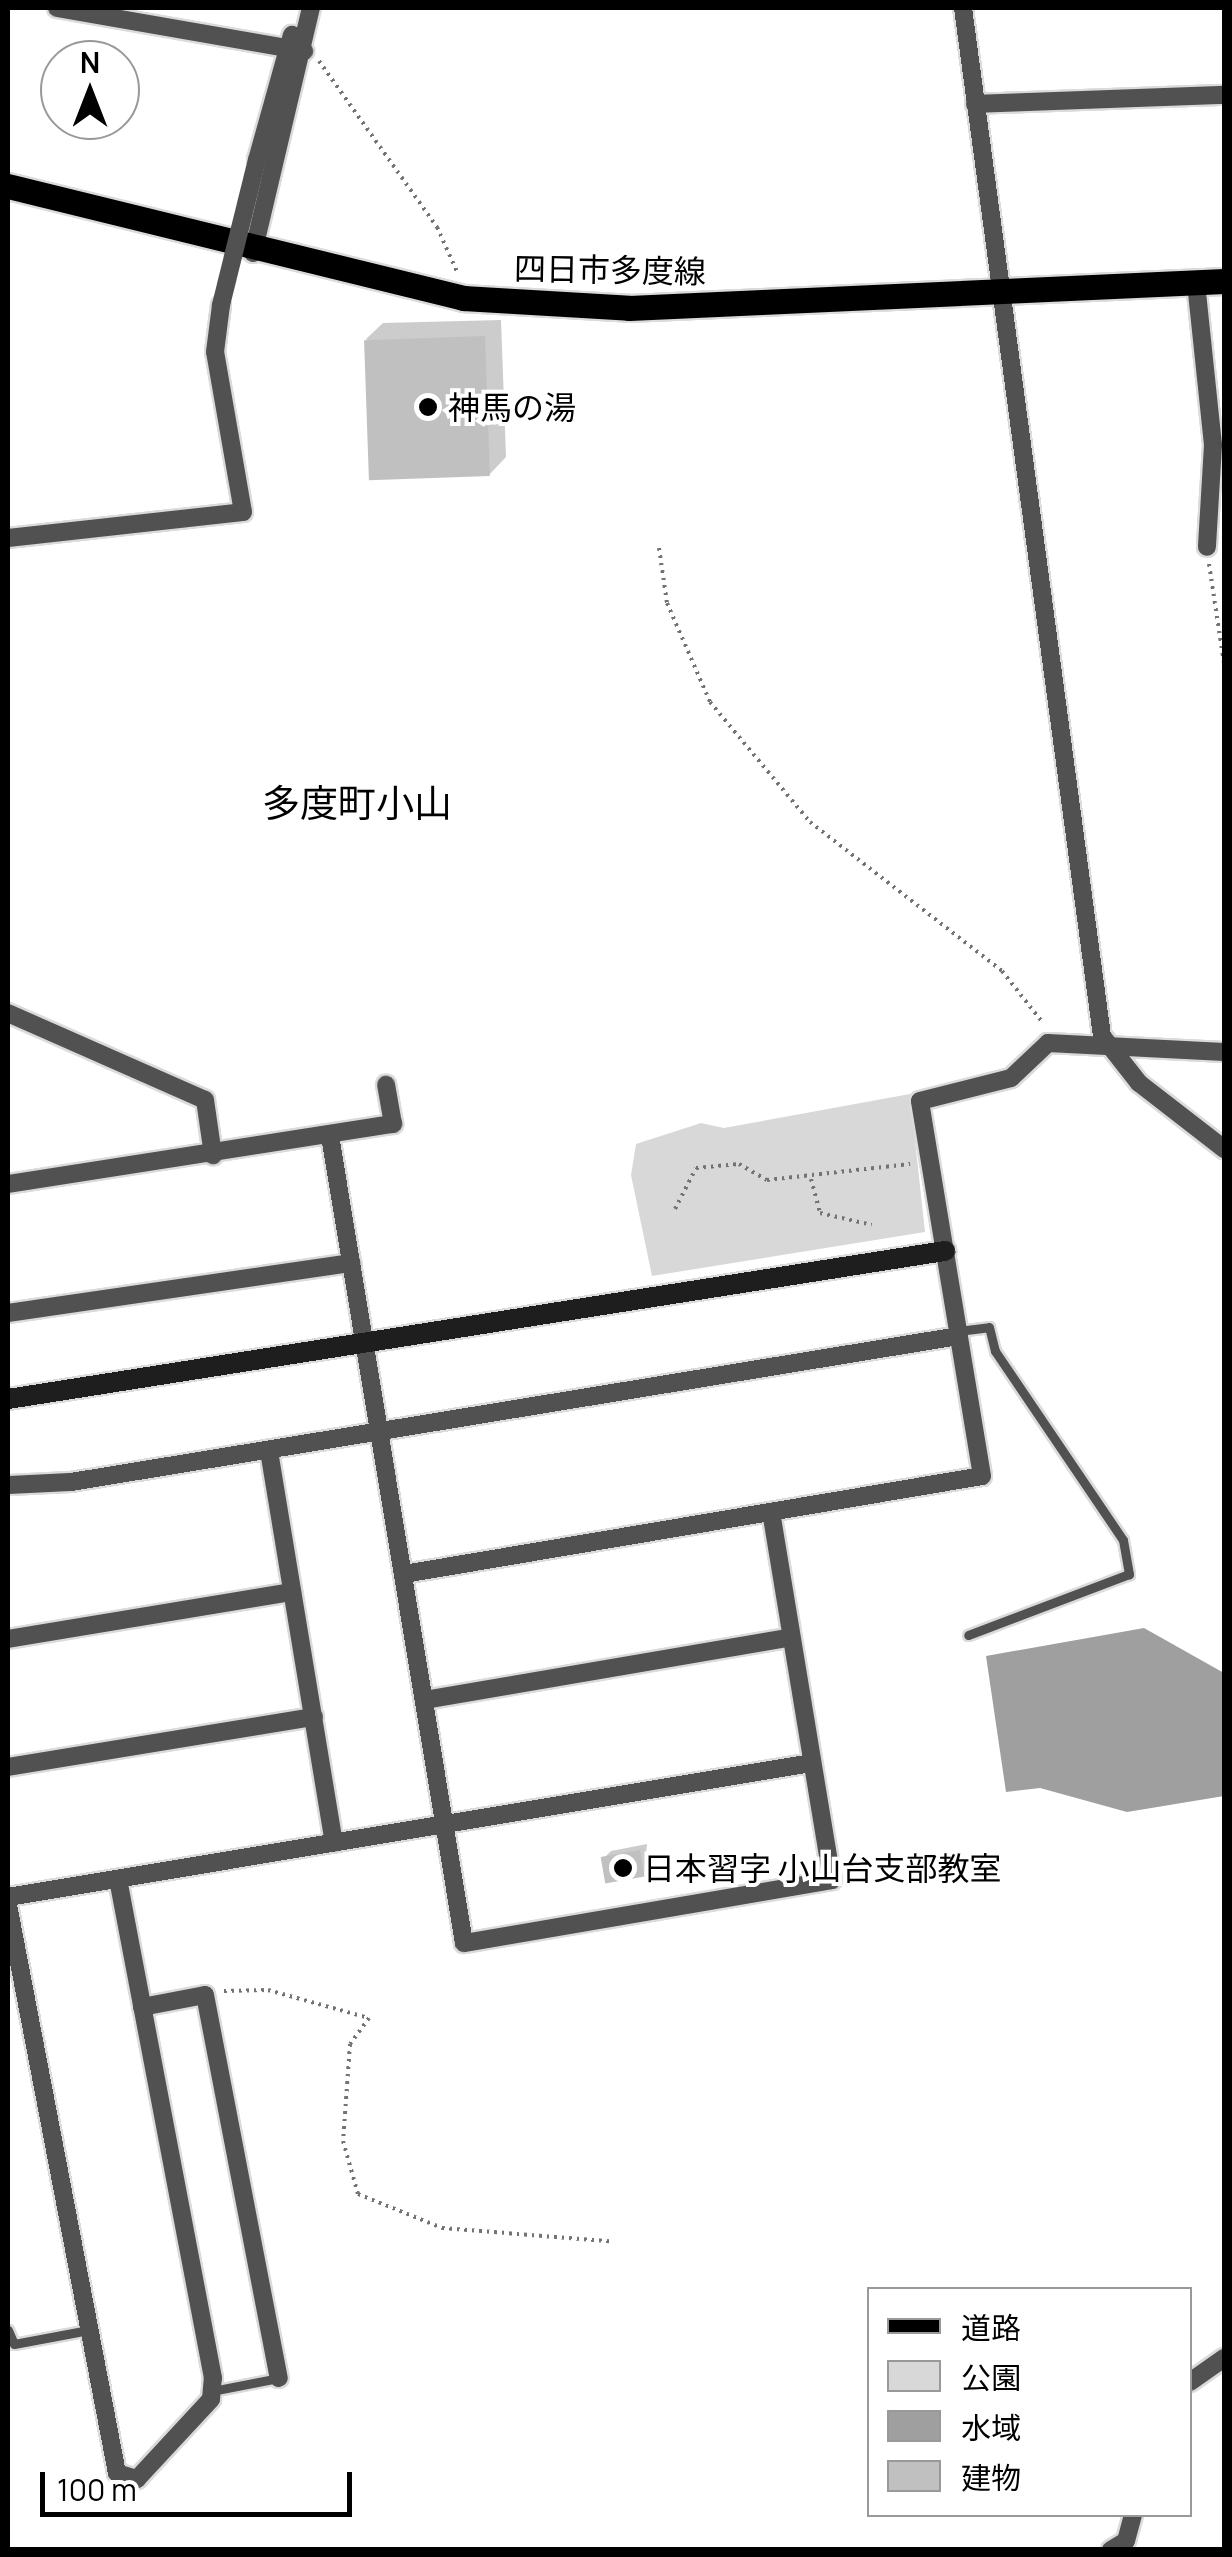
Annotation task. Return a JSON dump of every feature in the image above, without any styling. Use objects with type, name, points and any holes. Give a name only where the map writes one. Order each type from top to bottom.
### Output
[{"type":"main road","name":"四日市多度線","points":[[8,186],[253,253],[463,298],[628,308],[1004,294],[1224,281]]},
{"type":"street","points":[[57,8],[296,48]]},
{"type":"street","points":[[8,538],[243,512],[215,352],[220,305],[258,160],[308,8]]},
{"type":"street","points":[[963,8],[1004,294],[1015,434],[1108,1050],[1224,1149]]},
{"type":"street","points":[[253,253],[296,48]]},
{"type":"street","points":[[975,104],[1224,94]]},
{"type":"street","points":[[1196,283],[1217,413],[1218,508],[1207,547]]},
{"type":"street","points":[[8,1013],[205,1100],[213,1156]]},
{"type":"street","points":[[404,1574],[982,1476],[920,1101],[1011,1078],[1048,1044],[1108,1050],[1224,1052]]},
{"type":"street","points":[[8,1184],[213,1156],[392,1124],[386,1084]]},
{"type":"street","points":[[330,1136],[464,1943],[832,1880],[771,1512]]},
{"type":"street","points":[[8,1399],[365,1346],[945,1251]]},
{"type":"street","points":[[8,1312],[352,1262]]},
{"type":"street","points":[[8,1485],[269,1450],[958,1333]]},
{"type":"street","points":[[269,1450],[334,1843]]},
{"type":"street","points":[[8,1638],[292,1592]]},
{"type":"street","points":[[424,1700],[791,1637]]},
{"type":"street","points":[[8,1768],[314,1717]]},
{"type":"street","points":[[8,1897],[811,1763]]},
{"type":"street","points":[[8,1906],[116,2473],[137,2479],[212,2391],[118,1879]]},
{"type":"street","points":[[142,2007],[205,1994],[279,2378]]},
{"type":"street","points":[[1192,2381],[1224,2358]]},
{"type":"street","points":[[1111,2550],[1126,2540],[1132,2517]]},
{"type":"lane","points":[[958,1333],[989,1327],[994,1351],[1123,1540],[1129,1574],[1096,1579],[1009,1625],[968,1635]]},
{"type":"lane","points":[[8,2330],[14,2344],[89,2330]]},
{"type":"lane","points":[[212,2391],[279,2378]]},
{"type":"path","points":[[296,48],[437,228],[459,284]]},
{"type":"path","points":[[1207,547],[1224,663]]},
{"type":"path","points":[[660,548],[667,604],[710,702],[830,840],[1002,971],[1042,1019],[1048,1044]]},
{"type":"path","points":[[675,1209],[696,1168],[739,1164],[766,1180],[812,1178],[930,1160]]},
{"type":"path","points":[[812,1178],[820,1214],[872,1225]]},
{"type":"path","points":[[205,1994],[268,1990],[369,2018],[350,2044],[343,2141],[358,2194],[442,2228],[609,2241]]},
{"type":"green space","points":[[910,1094],[925,1232],[652,1276],[631,1175],[636,1144],[701,1123],[724,1128]]},
{"type":"water","points":[[1144,1628],[1224,1673],[1224,1796],[1127,1812],[1040,1788],[1006,1792],[986,1656]]},
{"type":"building","name":"神馬の湯","points":[[485,336],[490,476],[369,480],[364,340]]},
{"type":"building","name":"日本習字 小山台支部教室","points":[[640,1850],[645,1877],[605,1884],[601,1857]]},
{"type":"place","name":"神馬の湯","points":[[428,407]]},
{"type":"place","name":"日本習字 小山台支部教室","points":[[623,1868]]},
{"type":"district","name":"多度町小山","points":[[357,803]]}]
